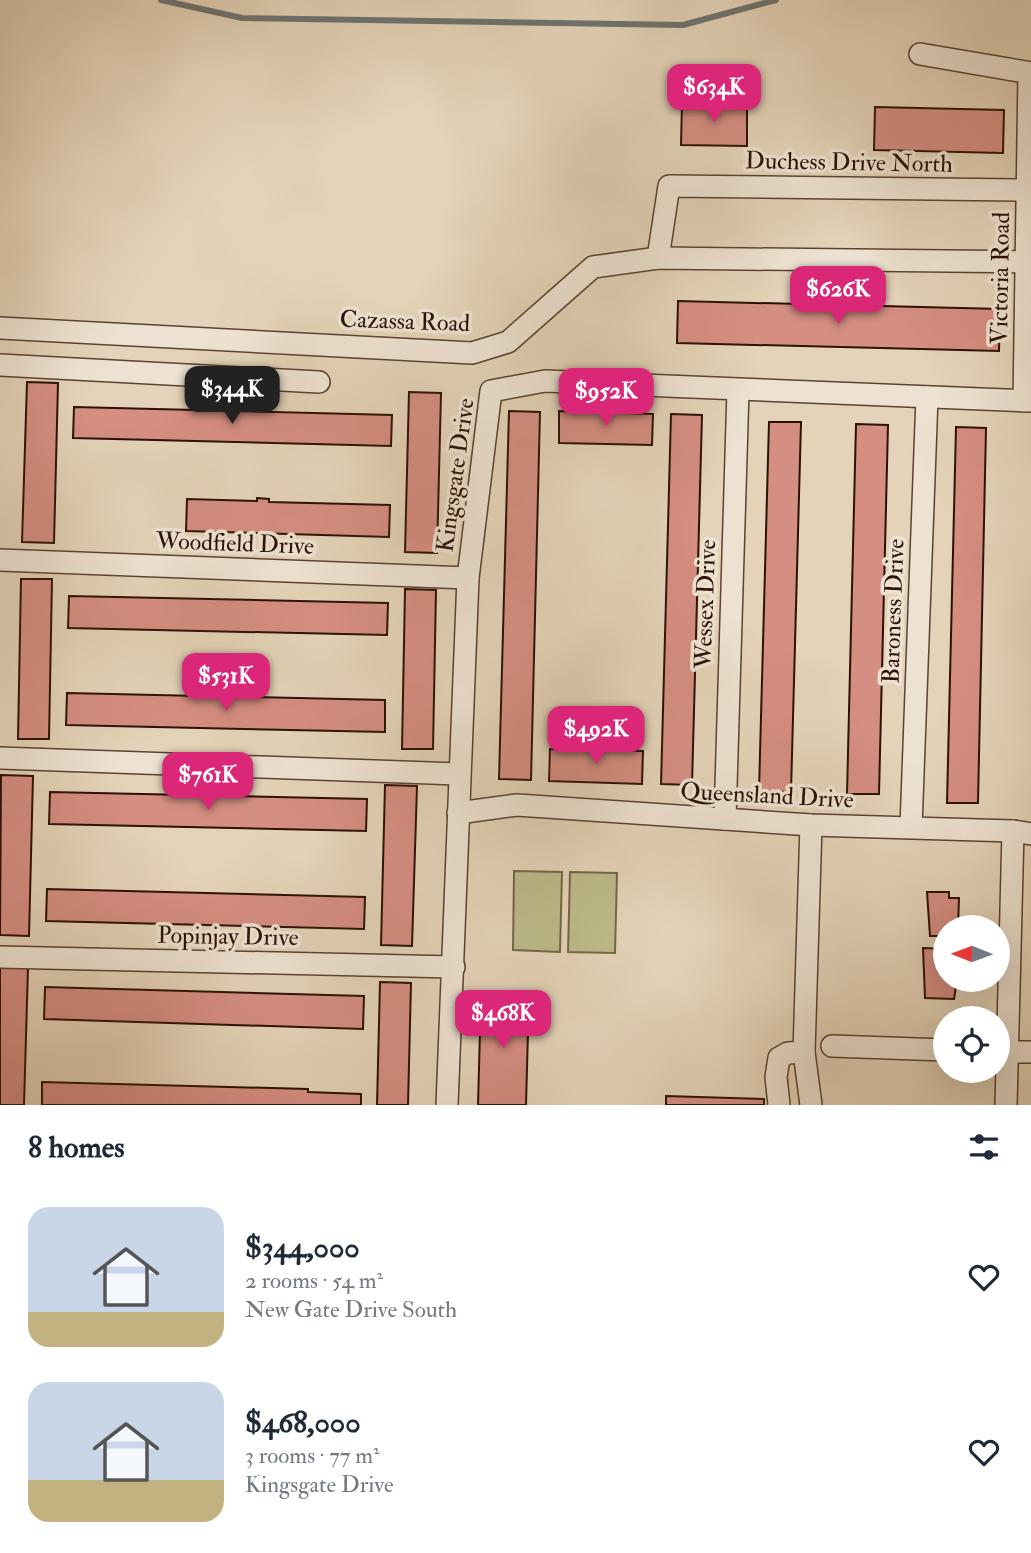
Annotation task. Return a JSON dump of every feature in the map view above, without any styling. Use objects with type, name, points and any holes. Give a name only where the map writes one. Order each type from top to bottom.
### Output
[{"type":"street","points":[[920,54],[1030,73]]},
{"type":"street","name":"Victoria Road","points":[[1027,401],[1030,73]]},
{"type":"street","name":"Duchess Drive North","points":[[658,258],[669,186],[1028,190]]},
{"type":"street","name":"Cazassa Road","points":[[0,328],[472,353],[508,342],[593,267],[658,258],[1029,262]]},
{"type":"street","points":[[0,365],[319,382]]},
{"type":"street","name":"Kingsgate Drive","points":[[447,1105],[468,578],[491,391],[545,381],[1027,401]]},
{"type":"street","name":"Wessex Drive","points":[[724,819],[738,390]]},
{"type":"street","name":"Baroness Drive","points":[[911,827],[927,397]]},
{"type":"street","name":"Woodfield Drive","points":[[0,560],[468,578]]},
{"type":"street","points":[[0,758],[459,774]]},
{"type":"street","name":"Queensland Drive","points":[[458,813],[516,805],[811,825],[1022,833]]},
{"type":"street","points":[[811,825],[804,1052],[811,1105]]},
{"type":"street","points":[[1006,1006],[1022,833]]},
{"type":"street","name":"Popinjay Drive","points":[[0,957],[454,967]]},
{"type":"street","points":[[832,1046],[933,1050]]},
{"type":"street","points":[[779,1105],[776,1077],[779,1058],[788,1052],[804,1052]]},
{"type":"street","points":[[1010,1052],[1031,1052]]},
{"type":"street","points":[[1004,1083],[1006,1105]]},
{"type":"shaded area","points":[[514,871],[562,872],[560,952],[513,950]]},
{"type":"shaded area","points":[[570,872],[617,873],[615,953],[568,952]]},
{"type":"building","points":[[682,102],[747,104],[747,146],[681,145]]},
{"type":"building","points":[[875,107],[1004,110],[1003,153],[874,150]]},
{"type":"building","points":[[678,301],[1000,309],[999,351],[677,343]]},
{"type":"building","points":[[27,382],[58,383],[54,543],[22,542]]},
{"type":"building","points":[[409,392],[441,393],[437,553],[405,552]]},
{"type":"building","points":[[74,407],[392,415],[391,446],[73,438]]},
{"type":"building","points":[[509,411],[540,412],[531,780],[499,779]]},
{"type":"building","points":[[559,411],[653,414],[652,445],[559,443]]},
{"type":"building","points":[[671,414],[702,415],[692,785],[661,784]]},
{"type":"building","points":[[769,422],[801,422],[791,792],[759,791]]},
{"type":"building","points":[[856,424],[888,425],[879,794],[847,794]]},
{"type":"building","points":[[956,427],[986,428],[978,803],[947,803]]},
{"type":"building","points":[[257,498],[269,499],[269,502],[390,505],[389,537],[186,531],[187,499],[257,501]]},
{"type":"building","points":[[21,579],[52,579],[49,739],[18,739]]},
{"type":"building","points":[[405,589],[436,590],[433,749],[402,749]]},
{"type":"building","points":[[69,596],[388,603],[387,635],[68,628]]},
{"type":"building","points":[[67,693],[385,700],[385,732],[66,725]]},
{"type":"building","points":[[550,749],[643,751],[642,784],[549,781]]},
{"type":"building","points":[[1,775],[33,776],[29,936],[0,935]]},
{"type":"building","points":[[385,785],[417,786],[412,946],[381,945]]},
{"type":"building","points":[[50,792],[367,799],[366,831],[49,824]]},
{"type":"building","points":[[47,889],[365,897],[364,929],[46,921]]},
{"type":"building","points":[[927,892],[949,892],[949,898],[959,898],[958,915],[933,915],[933,936],[930,936]]},
{"type":"building","points":[[923,948],[933,948],[933,992],[955,992],[954,999],[925,998]]},
{"type":"building","points":[[0,967],[28,968],[24,1105],[0,1105]]},
{"type":"building","points":[[380,982],[411,983],[408,1105],[377,1105]]},
{"type":"building","points":[[45,987],[364,996],[363,1029],[44,1019]]},
{"type":"building","points":[[481,994],[529,995],[526,1105],[478,1105]]},
{"type":"building","points":[[42,1082],[308,1089],[308,1092],[361,1094],[361,1105],[42,1105]]},
{"type":"building","points":[[666,1096],[764,1099],[764,1105],[666,1105]]},
{"type":"waterway","points":[[161,0],[242,18],[683,25],[776,0]]}]
